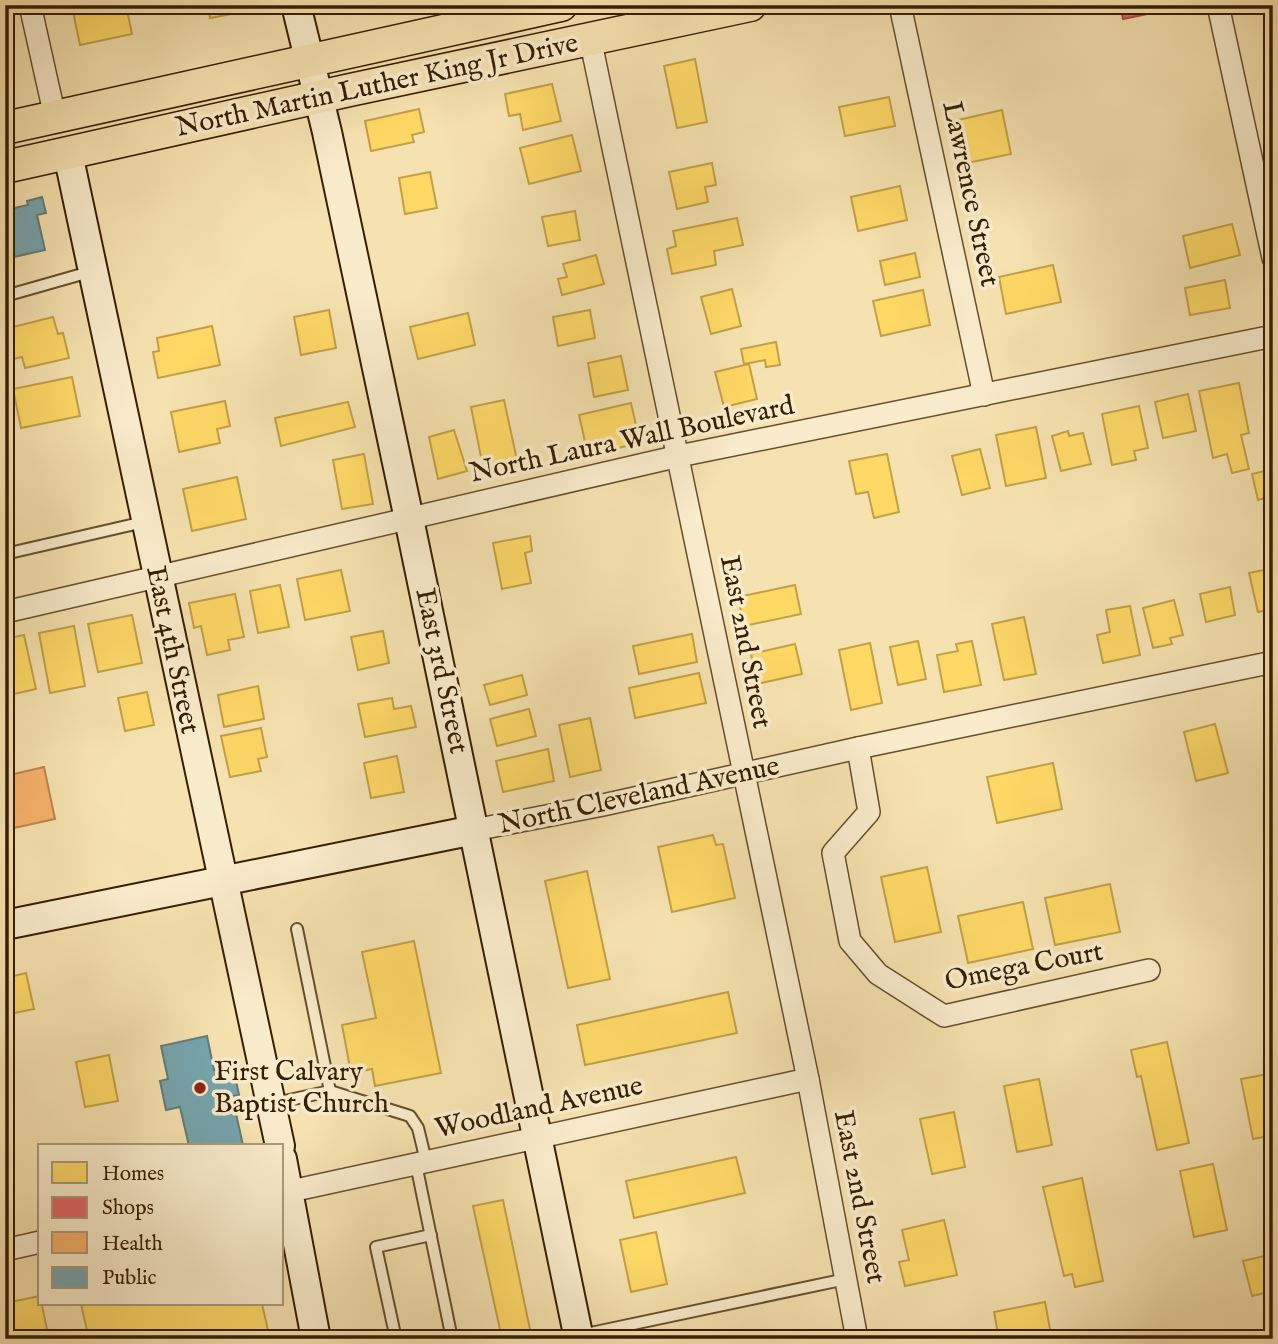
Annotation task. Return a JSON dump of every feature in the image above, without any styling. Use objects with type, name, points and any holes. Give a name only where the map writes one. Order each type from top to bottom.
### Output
[{"type":"main road","name":"North Martin Luther King Jr Drive","points":[[5,128],[561,5]]},
{"type":"main road","name":"North Martin Luther King Jr Drive","points":[[5,167],[750,5]]},
{"type":"street","points":[[30,5],[55,117]]},
{"type":"street","name":"East 3rd Street","points":[[296,5],[319,97],[409,519],[578,1337]]},
{"type":"street","name":"Lawrence Street","points":[[900,5],[984,395]]},
{"type":"street","points":[[1218,5],[1273,258]]},
{"type":"street","name":"East 2nd Street","points":[[590,38],[808,1079],[858,1339]]},
{"type":"street","name":"East 4th Street","points":[[68,154],[156,578],[280,1144]]},
{"type":"street","name":"North Laura Wall Boulevard","points":[[5,612],[679,456],[1273,335]]},
{"type":"street","name":"North Cleveland Avenue","points":[[5,925],[743,776],[858,748],[1273,663]]},
{"type":"street","name":"Omega Court","points":[[858,748],[869,812],[833,853],[850,941],[878,974],[944,1016],[1149,970]]},
{"type":"street","name":"Woodland Avenue","points":[[285,1192],[808,1079]]},
{"type":"street","points":[[285,1192],[316,1339]]},
{"type":"street","points":[[5,1250],[38,1242]]},
{"type":"lane","points":[[5,296],[93,271]]},
{"type":"lane","points":[[5,554],[145,522]]},
{"type":"lane","points":[[297,929],[330,1091]]},
{"type":"lane","points":[[271,1104],[330,1091],[410,1116],[418,1128],[431,1235],[452,1339]]},
{"type":"lane","points":[[396,1339],[376,1247],[431,1235]]},
{"type":"lane","points":[[578,1337],[846,1279]]},
{"type":"building: Homes","points":[[126,5],[132,34],[80,45],[72,7]]},
{"type":"building: Homes","points":[[208,5],[256,5],[257,9],[210,18]]},
{"type":"building: Homes","points":[[1273,51],[1273,83],[1272,83],[1266,52]]},
{"type":"building: Homes","points":[[695,59],[707,122],[677,128],[664,66]]},
{"type":"building: Homes","points":[[552,84],[561,121],[523,130],[520,114],[509,116],[505,94]]},
{"type":"building: Homes","points":[[889,97],[895,126],[845,136],[839,107]]},
{"type":"building: Homes","points":[[419,109],[424,132],[412,135],[414,142],[371,151],[365,121]]},
{"type":"building: Homes","points":[[1002,110],[1011,154],[967,163],[958,120]]},
{"type":"building: Homes","points":[[572,135],[581,171],[529,184],[520,148]]},
{"type":"building: Homes","points":[[712,163],[716,185],[705,187],[708,202],[677,209],[669,172]]},
{"type":"building: Homes","points":[[430,172],[437,208],[405,214],[399,178]]},
{"type":"building: Homes","points":[[900,186],[907,220],[858,231],[851,197]]},
{"type":"building: Homes","points":[[575,211],[580,240],[548,246],[542,217]]},
{"type":"building: Homes","points":[[737,218],[743,245],[714,251],[716,265],[672,274],[667,249],[676,246],[673,231]]},
{"type":"building: Homes","points":[[1232,224],[1240,255],[1190,268],[1183,236]]},
{"type":"building: Homes","points":[[915,253],[920,277],[885,285],[880,261]]},
{"type":"building: Homes","points":[[596,255],[604,284],[562,295],[558,279],[567,277],[563,264]]},
{"type":"building: Homes","points":[[1053,265],[1061,302],[1006,314],[999,277]]},
{"type":"building: Homes","points":[[1225,280],[1230,308],[1190,315],[1185,288]]},
{"type":"building: Homes","points":[[732,289],[741,326],[711,334],[701,297]]},
{"type":"building: Homes","points":[[923,290],[930,325],[881,336],[873,301]]},
{"type":"building: Homes","points":[[329,310],[336,348],[301,355],[294,317]]},
{"type":"building: Homes","points":[[590,310],[595,338],[558,346],[553,317]]},
{"type":"building: Homes","points":[[468,313],[475,345],[418,359],[410,327]]},
{"type":"building: Homes","points":[[53,317],[58,334],[63,333],[69,358],[25,368],[22,357],[5,361],[5,329]]},
{"type":"building: Homes","points":[[212,326],[220,365],[158,378],[153,352],[159,351],[157,338]]},
{"type":"building: Homes","points":[[776,342],[780,365],[766,367],[765,360],[744,364],[741,349]]},
{"type":"building: Homes","points":[[621,356],[628,390],[594,397],[588,363]]},
{"type":"building: Homes","points":[[749,364],[757,399],[724,407],[715,372]]},
{"type":"building: Homes","points":[[72,377],[80,416],[21,428],[13,389]]},
{"type":"building: Homes","points":[[1239,383],[1249,433],[1241,435],[1249,469],[1232,473],[1227,454],[1213,458],[1199,391]]},
{"type":"building: Homes","points":[[1188,394],[1196,431],[1163,438],[1155,402]]},
{"type":"building: Homes","points":[[504,400],[517,460],[483,467],[471,407]]},
{"type":"building: Homes","points":[[225,401],[230,426],[217,429],[220,443],[179,452],[171,412]]},
{"type":"building: Homes","points":[[348,402],[355,427],[281,446],[275,418]]},
{"type":"building: Homes","points":[[631,403],[640,443],[588,455],[579,415]]},
{"type":"building: Homes","points":[[1139,406],[1148,448],[1134,451],[1136,460],[1112,465],[1102,414]]},
{"type":"building: Homes","points":[[1036,427],[1046,478],[1006,486],[996,435]]},
{"type":"building: Homes","points":[[454,430],[467,471],[438,479],[429,437]]},
{"type":"building: Homes","points":[[1068,431],[1069,436],[1083,433],[1091,464],[1061,471],[1052,436]]},
{"type":"building: Homes","points":[[980,449],[990,488],[962,495],[952,456]]},
{"type":"building: Homes","points":[[364,454],[373,504],[342,509],[333,460]]},
{"type":"building: Homes","points":[[887,454],[899,512],[874,518],[868,492],[856,494],[849,461]]},
{"type":"building: Homes","points":[[1273,469],[1273,496],[1258,500],[1252,474]]},
{"type":"building: Homes","points":[[237,477],[246,519],[192,531],[183,489]]},
{"type":"building: Homes","points":[[530,536],[532,551],[525,553],[531,583],[502,589],[493,543]]},
{"type":"building: Homes","points":[[1273,568],[1273,609],[1258,612],[1249,573]]},
{"type":"building: Homes","points":[[341,570],[350,611],[305,620],[297,579]]},
{"type":"building: Homes","points":[[280,585],[289,627],[258,633],[250,591]]},
{"type":"building: Homes","points":[[795,585],[801,614],[744,626],[738,597]]},
{"type":"building: Homes","points":[[1230,587],[1235,615],[1206,622],[1200,594]]},
{"type":"building: Homes","points":[[235,594],[244,637],[228,640],[230,650],[207,655],[201,626],[194,628],[189,603]]},
{"type":"building: Homes","points":[[1174,600],[1183,635],[1170,638],[1172,644],[1153,648],[1143,608]]},
{"type":"building: Homes","points":[[1130,606],[1140,655],[1103,663],[1097,635],[1110,632],[1106,610]]},
{"type":"building: Homes","points":[[132,615],[142,663],[98,672],[88,624]]},
{"type":"building: Homes","points":[[1024,617],[1036,674],[1004,680],[992,624]]},
{"type":"building: Homes","points":[[74,626],[85,686],[50,693],[39,633]]},
{"type":"building: Homes","points":[[383,631],[389,663],[358,670],[351,637]]},
{"type":"building: Homes","points":[[692,634],[697,662],[639,674],[633,646]]},
{"type":"building: Homes","points":[[24,635],[36,689],[5,696],[5,639]]},
{"type":"building: Homes","points":[[918,641],[926,679],[898,685],[890,647]]},
{"type":"building: Homes","points":[[972,641],[981,685],[944,692],[937,655],[958,651],[956,644]]},
{"type":"building: Homes","points":[[870,643],[882,703],[851,710],[839,650]]},
{"type":"building: Homes","points":[[795,644],[802,674],[757,684],[751,654]]},
{"type":"building: Homes","points":[[699,673],[706,703],[635,718],[629,688]]},
{"type":"building: Homes","points":[[522,675],[527,695],[490,705],[484,685]]},
{"type":"building: Homes","points":[[258,686],[264,719],[224,727],[218,695]]},
{"type":"building: Homes","points":[[147,692],[154,725],[125,731],[118,698]]},
{"type":"building: Homes","points":[[392,698],[394,709],[411,706],[416,727],[365,737],[358,704]]},
{"type":"building: Homes","points":[[529,709],[536,736],[497,746],[490,719]]},
{"type":"building: Homes","points":[[590,718],[601,770],[570,777],[559,725]]},
{"type":"building: Homes","points":[[1215,724],[1228,773],[1196,781],[1184,732]]},
{"type":"building: Homes","points":[[261,728],[267,757],[258,759],[261,771],[230,777],[221,736]]},
{"type":"building: Homes","points":[[548,749],[554,781],[503,792],[496,761]]},
{"type":"building: Homes","points":[[397,756],[404,792],[371,798],[364,763]]},
{"type":"building: Homes","points":[[1053,763],[1062,809],[997,823],[987,777]]},
{"type":"building: Homes","points":[[713,835],[716,845],[723,844],[735,898],[672,912],[658,847]]},
{"type":"building: Homes","points":[[927,867],[941,932],[895,942],[881,877]]},
{"type":"building: Homes","points":[[587,871],[610,979],[568,988],[545,881]]},
{"type":"building: Homes","points":[[1110,884],[1120,932],[1055,945],[1045,898]]},
{"type":"building: Homes","points":[[1023,902],[1033,949],[968,963],[958,916]]},
{"type":"building: Homes","points":[[414,941],[441,1073],[375,1086],[372,1069],[351,1073],[342,1025],[376,1018],[362,952]]},
{"type":"building: Homes","points":[[26,973],[34,1009],[5,1015],[5,978]]},
{"type":"building: Homes","points":[[728,992],[737,1033],[585,1065],[577,1025]]},
{"type":"building: Homes","points":[[1167,1042],[1189,1143],[1157,1150],[1141,1076],[1137,1077],[1131,1050]]},
{"type":"building: Homes","points":[[109,1055],[118,1101],[85,1107],[76,1062]]},
{"type":"building: Homes","points":[[1273,1073],[1273,1135],[1253,1139],[1241,1079]]},
{"type":"building: Homes","points":[[1039,1079],[1052,1145],[1017,1152],[1004,1086]]},
{"type":"building: Homes","points":[[954,1112],[965,1167],[932,1174],[920,1119]]},
{"type":"building: Homes","points":[[736,1157],[745,1193],[634,1218],[626,1181]]},
{"type":"building: Homes","points":[[1213,1164],[1227,1230],[1194,1237],[1180,1171]]},
{"type":"building: Homes","points":[[1082,1178],[1103,1281],[1075,1287],[1072,1274],[1064,1276],[1043,1187]]},
{"type":"building: Homes","points":[[503,1200],[532,1339],[502,1339],[473,1206]]},
{"type":"building: Homes","points":[[944,1220],[957,1275],[905,1286],[899,1262],[909,1260],[902,1230]]},
{"type":"building: Homes","points":[[656,1232],[667,1284],[631,1292],[620,1240]]},
{"type":"building: Homes","points":[[1273,1254],[1273,1291],[1252,1296],[1243,1261]]},
{"type":"building: Homes","points":[[38,1296],[38,1306],[42,1306],[49,1339],[5,1339],[5,1303]]},
{"type":"building: Homes","points":[[1045,1302],[1051,1334],[1029,1339],[999,1339],[994,1312]]},
{"type":"building: Homes","points":[[81,1306],[262,1306],[270,1339],[89,1339]]},
{"type":"building: Homes","points":[[794,1330],[796,1339],[775,1339],[774,1333]]},
{"type":"building: Shops","points":[[1120,5],[1180,5],[1181,7],[1123,19]]},
{"type":"building: Health","points":[[44,767],[55,819],[5,830],[5,776]]},
{"type":"building: Public","points":[[42,197],[46,213],[37,215],[45,250],[5,259],[5,210],[28,205],[27,201]]},
{"type":"building: Public","name":"First Calvary Baptist Church","points":[[207,1036],[214,1070],[233,1066],[239,1095],[232,1096],[243,1144],[189,1144],[180,1107],[166,1110],[160,1081],[168,1079],[161,1046]]},
{"type":"place","name":"First Calvary Baptist Church","points":[[200,1088]]}]
